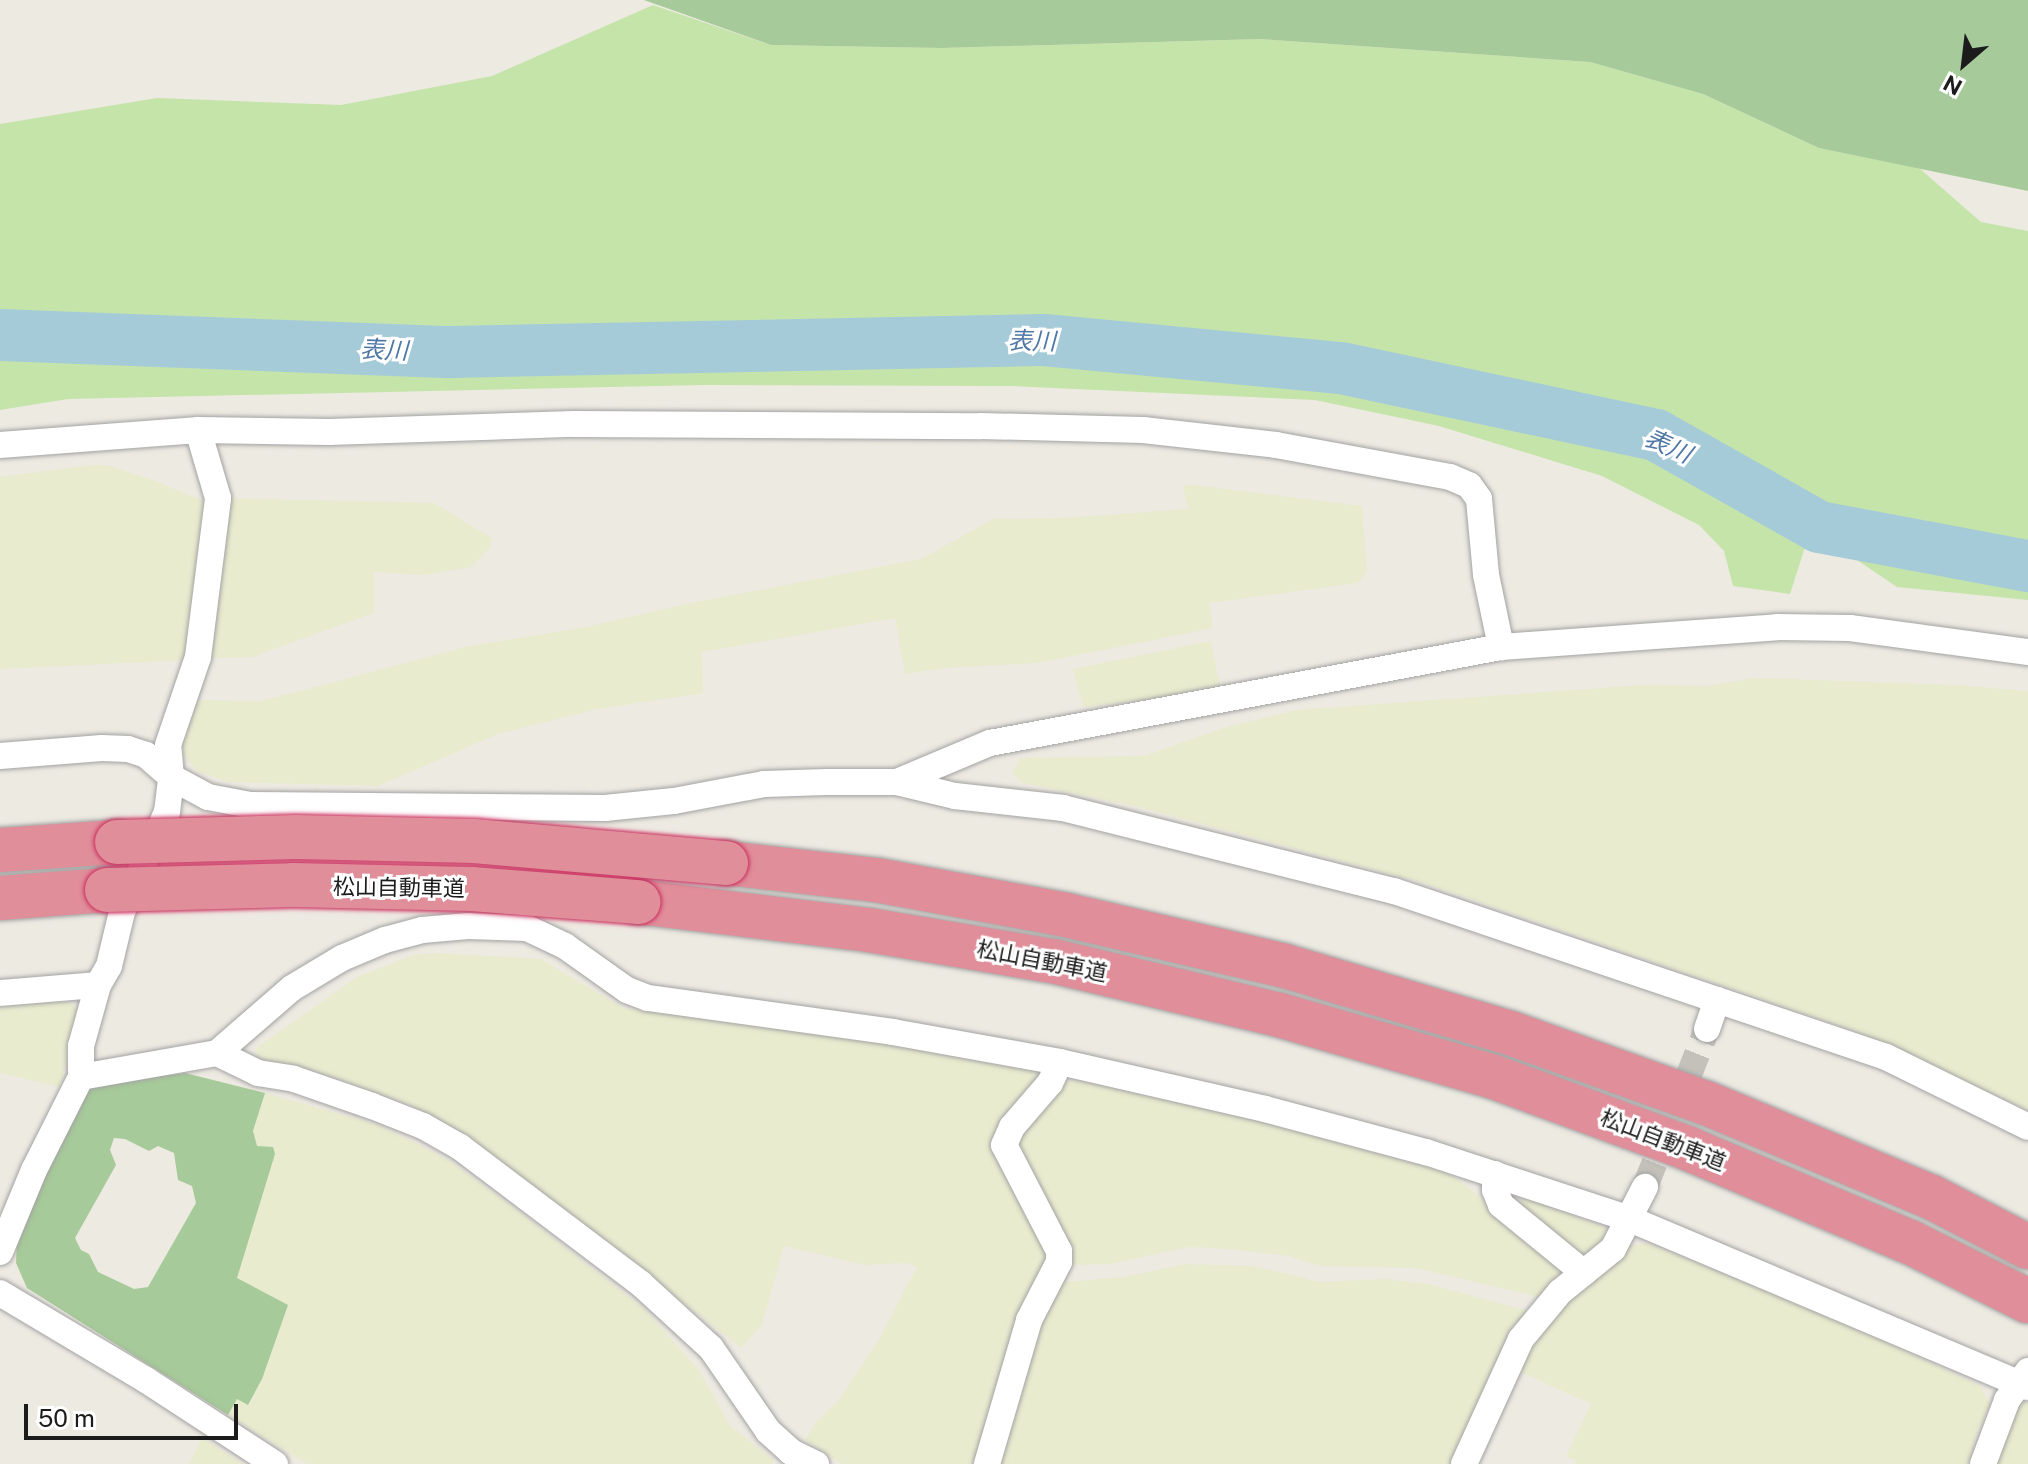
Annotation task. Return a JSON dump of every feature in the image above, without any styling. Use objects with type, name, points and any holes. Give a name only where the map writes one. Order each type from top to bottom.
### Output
[{"type":"highway","points":[[0,850],[117,842],[296,837],[474,841],[726,863],[876,880],[1066,915],[1315,975],[1510,1033],[1706,1103],[1931,1197],[2028,1247]]},
{"type":"highway","name":"松山自動車道","points":[[0,898],[107,890],[323,886],[472,889],[638,902],[869,930],[1053,961],[1276,1014],[1494,1077],[1687,1148],[1910,1242],[2028,1301]]},
{"type":"street","points":[[0,445],[198,430],[329,432],[574,424],[1143,430],[1276,445],[1450,477],[1469,485],[1479,499],[1486,575],[1501,647]]},
{"type":"street","points":[[0,1252],[34,1170],[81,1077],[81,1046],[98,985],[109,966],[122,912],[167,812],[171,777],[168,745],[195,665],[218,498],[198,430]]},
{"type":"street","points":[[897,782],[990,743],[1501,647],[1777,627],[1850,628],[2028,652]]},
{"type":"street","points":[[0,756],[102,748],[128,749],[146,755],[171,777],[208,797],[250,805],[605,808],[674,801],[764,784],[897,782],[955,796],[1063,808],[1394,891],[1886,1057],[2028,1127]]},
{"type":"street","points":[[527,928],[532,915],[605,808]]},
{"type":"street","points":[[81,1077],[217,1053],[292,988],[342,958],[385,940],[422,930],[527,928],[565,946],[627,990],[648,998],[893,1032],[1060,1062],[1265,1109],[1495,1174],[1630,1219],[2025,1380],[1995,1426],[1983,1464]]},
{"type":"street","points":[[0,993],[98,985]]},
{"type":"street","points":[[1707,1029],[1717,1000]]},
{"type":"street","points":[[217,1053],[258,1073],[294,1079],[372,1106],[423,1126],[460,1147],[640,1283],[711,1348],[768,1431],[791,1452],[816,1464]]},
{"type":"street","points":[[987,1464],[1029,1320],[1059,1262],[1059,1251],[1004,1145],[1012,1127],[1050,1083],[1060,1062]]},
{"type":"street","points":[[1495,1174],[1495,1190],[1501,1205],[1584,1273]]},
{"type":"street","points":[[1464,1464],[1521,1339],[1542,1310],[1613,1249],[1645,1187]]},
{"type":"street","points":[[0,1293],[146,1380],[275,1464]]},
{"type":"green space","points":[[644,0],[2028,0],[2028,191],[1819,148],[1703,94],[1590,62],[1260,39],[941,48],[771,45]]},
{"type":"green space","points":[[653,5],[771,45],[941,48],[1260,39],[1590,62],[1703,94],[1819,148],[1919,168],[1981,222],[2028,231],[2028,600],[1897,587],[1845,552],[1806,544],[1790,594],[1733,586],[1724,551],[1699,525],[1602,476],[1439,426],[1315,400],[1012,386],[703,385],[68,399],[0,410],[0,124],[157,98],[341,105],[492,76]]},
{"type":"green space","points":[[107,465],[153,480],[209,503],[188,660],[0,669],[0,477]]},
{"type":"green space","points":[[1183,486],[1362,506],[1367,571],[1358,583],[1209,603],[1213,628],[1037,663],[945,668],[905,674],[895,618],[702,652],[703,693],[598,709],[498,734],[378,786],[228,782],[197,771],[181,751],[194,700],[262,701],[469,646],[586,627],[691,603],[921,559],[993,519],[1065,518],[1188,509]]},
{"type":"green space","points":[[228,498],[434,503],[492,538],[490,548],[471,567],[421,575],[374,572],[374,613],[252,657],[206,658]]},
{"type":"green space","points":[[1211,641],[1221,692],[1083,707],[1073,669]]},
{"type":"green space","points":[[1754,678],[1956,685],[2028,691],[2028,1110],[1852,1030],[1424,883],[1135,806],[1023,783],[1012,773],[1020,758],[1144,756],[1230,726],[1297,710],[1643,685],[1708,686]]},
{"type":"green space","points":[[432,953],[541,959],[623,1008],[926,1049],[1034,1069],[1040,1074],[1043,1081],[995,1137],[991,1147],[1051,1249],[980,1464],[842,1464],[805,1440],[816,1422],[838,1401],[878,1341],[917,1267],[906,1263],[865,1265],[784,1246],[762,1325],[741,1348],[608,1242],[442,1122],[411,1105],[337,1078],[303,1069],[258,1063],[256,1048],[357,977],[413,955]]},
{"type":"green space","points":[[62,1000],[73,1005],[78,1014],[60,1087],[0,1073],[0,1006]]},
{"type":"green space","points":[[185,1073],[265,1093],[253,1131],[257,1146],[273,1147],[275,1154],[237,1278],[288,1305],[262,1379],[248,1405],[237,1399],[228,1415],[27,1288],[16,1263],[17,1241],[44,1174],[90,1085]],"holes":[[[114,1138],[125,1139],[149,1151],[158,1146],[174,1153],[178,1180],[192,1186],[196,1203],[148,1287],[134,1289],[98,1272],[89,1254],[81,1250],[75,1238],[116,1165],[110,1150]]]},
{"type":"green space","points":[[1081,1079],[1214,1108],[1389,1154],[1452,1175],[1570,1270],[1539,1297],[1417,1268],[1321,1266],[1288,1256],[1230,1249],[1189,1247],[1110,1264],[1066,1265],[1011,1137],[1060,1083]]},
{"type":"green space","points":[[265,1093],[375,1124],[449,1161],[505,1201],[643,1308],[699,1370],[730,1426],[774,1460],[772,1464],[307,1464],[228,1415],[237,1399],[249,1405],[262,1379],[236,1279],[275,1154],[257,1147],[253,1131]]},
{"type":"green space","points":[[1523,1197],[1604,1227],[1607,1239],[1582,1259],[1518,1208]]},
{"type":"green space","points":[[1647,1243],[1841,1321],[1980,1386],[1990,1405],[1977,1432],[1969,1464],[1575,1464],[1576,1461],[1566,1456],[1591,1404],[1512,1368],[1531,1336],[1623,1248]]},
{"type":"green space","points":[[1185,1264],[1253,1266],[1320,1282],[1385,1279],[1428,1284],[1533,1312],[1457,1464],[991,1464],[1053,1283],[1124,1277]]},
{"type":"green space","points":[[2024,1401],[2028,1403],[2028,1464],[1991,1464],[2013,1410]]},
{"type":"green space","points":[[202,1438],[243,1464],[189,1464]]},
{"type":"waterway","name":"表川","points":[[0,335],[451,352],[1044,340],[1341,368],[1656,435],[1819,527],[2028,566]]},
{"type":"tunnel","points":[[1645,1187],[1707,1029]]}]
